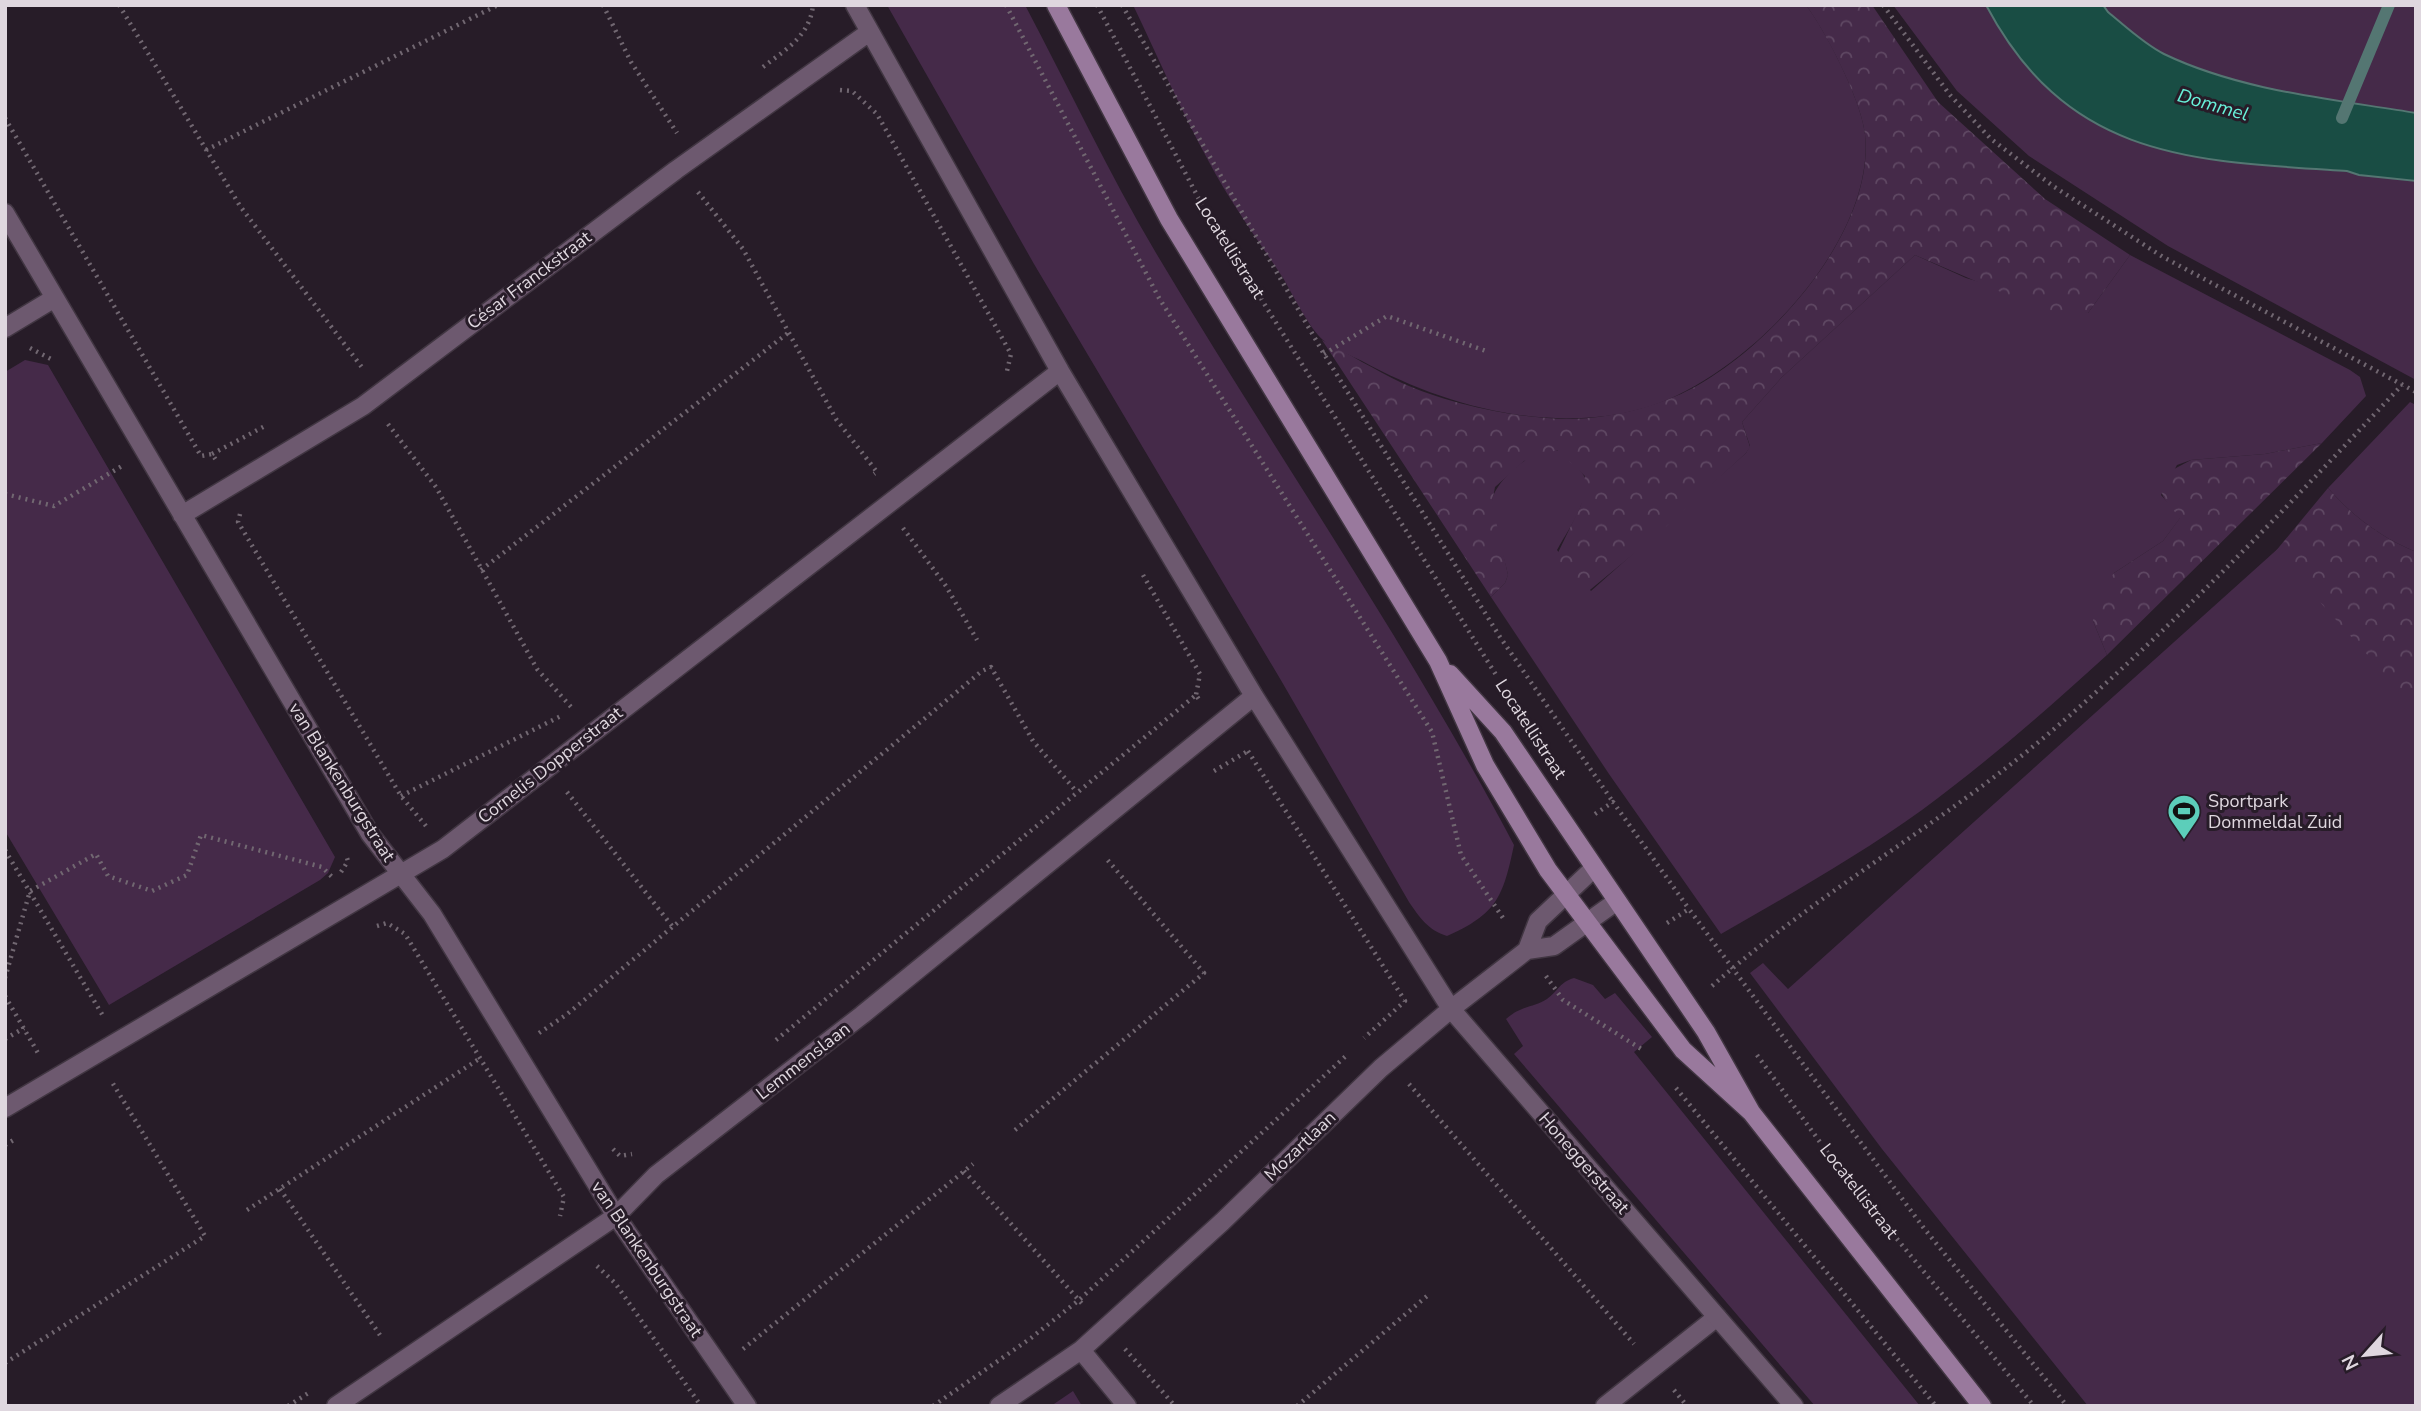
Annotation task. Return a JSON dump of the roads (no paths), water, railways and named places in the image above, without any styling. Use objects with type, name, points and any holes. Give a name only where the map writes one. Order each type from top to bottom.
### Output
[{"type":"main road","name":"Locatellistraat","points":[[1056,5],[1169,219],[1438,662],[1485,765],[1564,893],[1683,1050],[1751,1112]]},
{"type":"main road","name":"Locatellistraat","points":[[1438,662],[1503,732],[1593,869],[1706,1031],[1751,1112],[1982,1406]]},
{"type":"street","points":[[855,5],[868,33],[1060,371],[1254,696],[1451,1009]]},
{"type":"street","name":"César Franckstraat","points":[[182,515],[363,406],[676,170],[868,33]]},
{"type":"street","name":"van Blankenburgstraat","points":[[5,213],[53,299],[370,834],[432,914],[616,1216],[747,1406]]},
{"type":"street","points":[[5,328],[53,299]]},
{"type":"street","name":"Cornelis Dopperstraat","points":[[5,1108],[443,849],[1060,371]]},
{"type":"street","name":"Lemmenslaan","points":[[336,1406],[616,1216],[656,1175],[862,1015],[1254,696]]},
{"type":"street","name":"Mozartlaan","points":[[1527,950],[1538,921],[1564,893],[1593,869]]},
{"type":"street","name":"Mozartlaan","points":[[999,1406],[1081,1350],[1222,1222],[1381,1068],[1451,1009],[1527,950],[1553,946],[1617,901]]},
{"type":"street","name":"Honeggerstraat","points":[[1451,1009],[1794,1406]]},
{"type":"street","points":[[1605,1406],[1717,1317]]},
{"type":"street","points":[[1081,1350],[1127,1406]]},
{"type":"water","name":"Dommel","points":[[1986,5],[2103,5],[2149,45],[2193,67],[2287,92],[2416,113],[2416,181],[2359,175],[2347,171],[2236,163],[2186,155],[2139,142],[2095,123],[2055,95],[2019,56]]},
{"type":"waterway","points":[[2342,118],[2389,5]]},
{"type":"place","name":"Sportpark Dommeldal Zuid","points":[[2184,841]]}]
